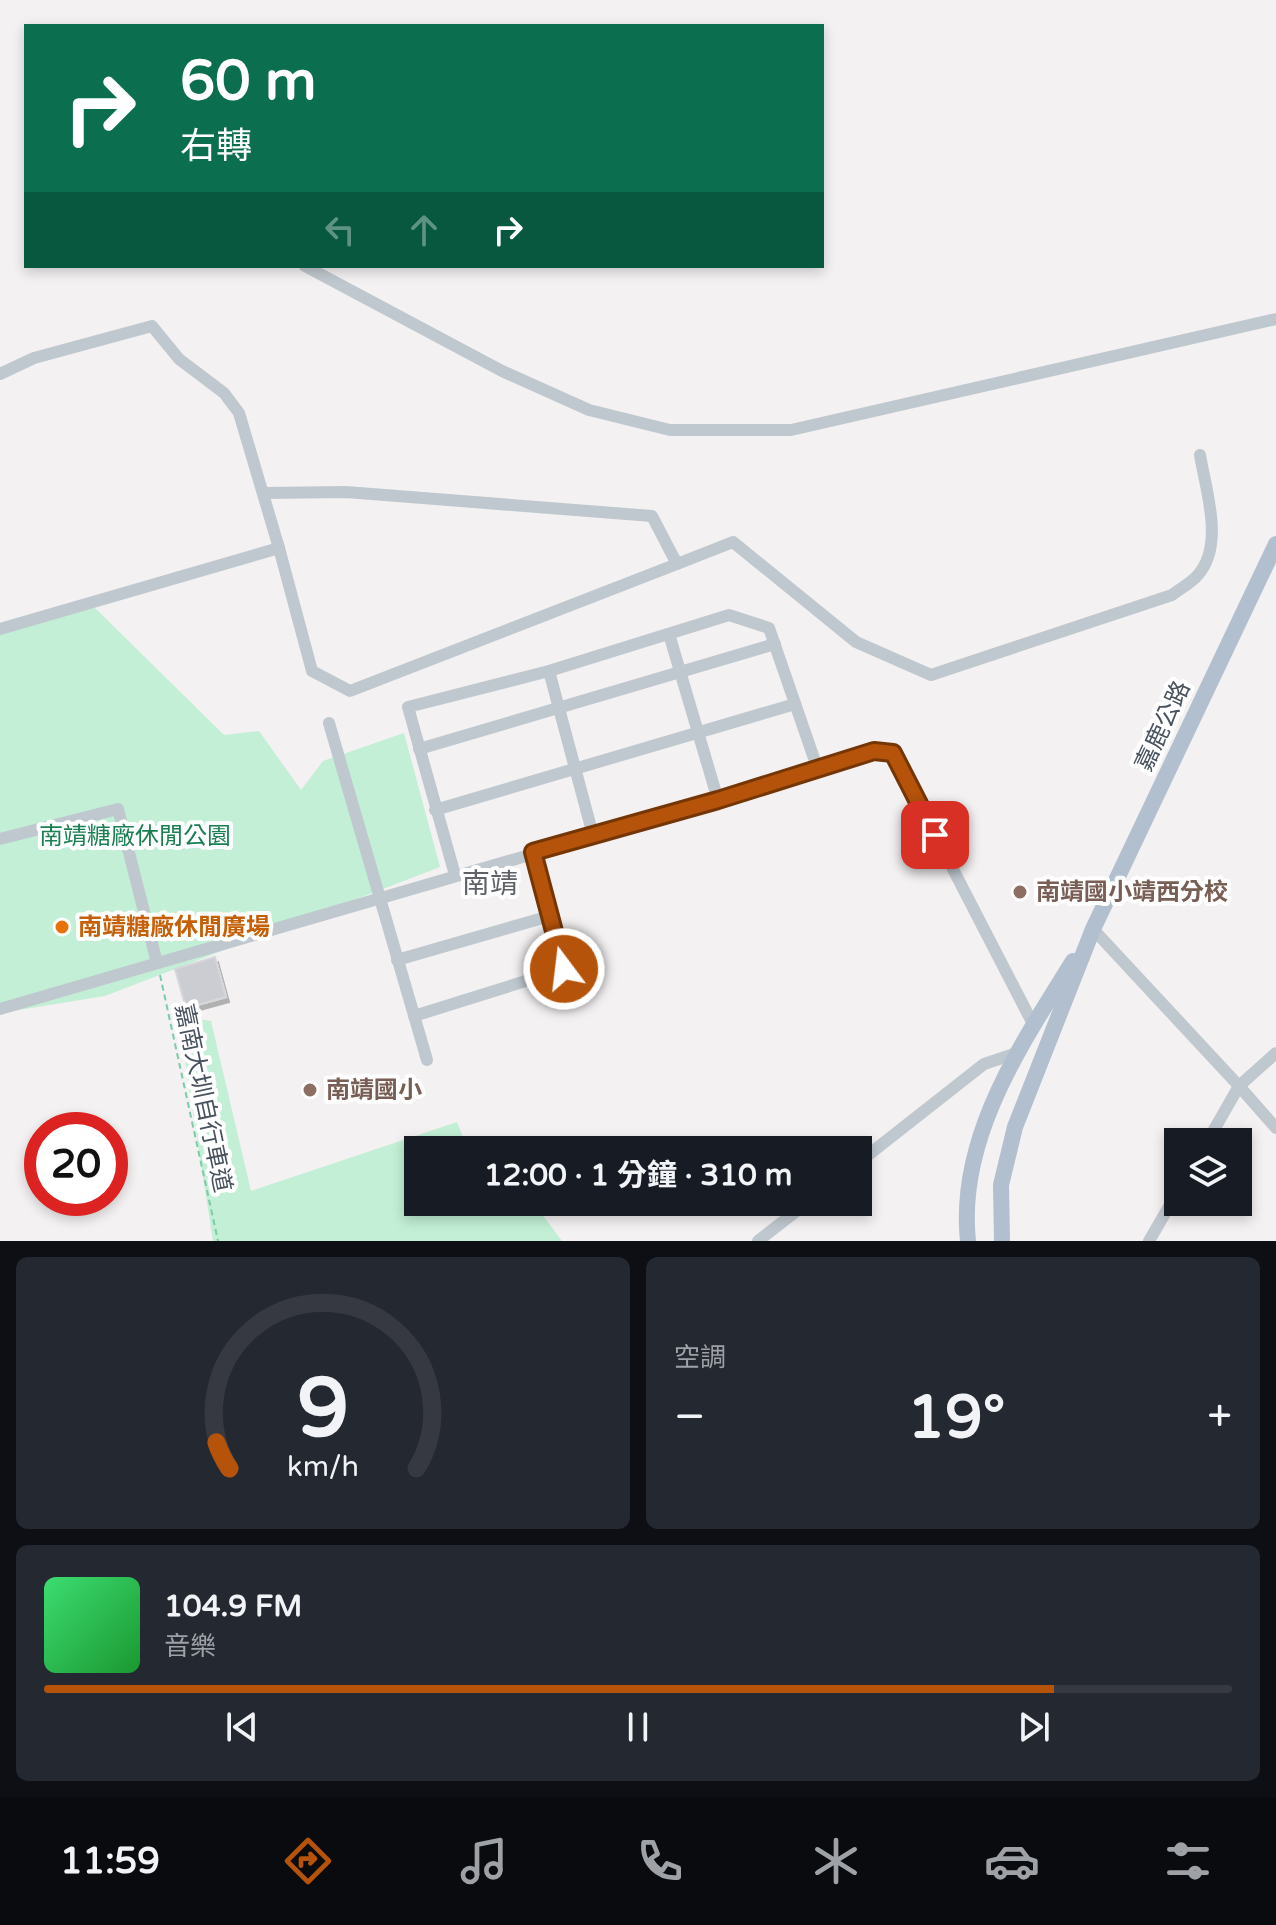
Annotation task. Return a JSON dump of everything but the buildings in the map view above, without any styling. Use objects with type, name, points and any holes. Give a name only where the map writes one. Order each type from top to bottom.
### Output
[{"type":"main road","name":"嘉鹿公路","points":[[1002,1241],[1001,1185],[1004,1163],[1093,929],[1276,544]]},
{"type":"main road","name":"嘉鹿公路","points":[[968,1241],[968,1181],[975,1147],[1017,1053],[1093,929]]},
{"type":"lane","points":[[309,268],[502,371],[574,403],[670,430],[791,430],[1276,319]]},
{"type":"lane","points":[[0,374],[34,358],[152,326],[179,359],[231,400],[239,413],[312,671],[350,691],[733,542],[856,642],[931,675],[1172,595],[1198,576],[1210,550],[1212,535],[1200,455]]},
{"type":"lane","points":[[264,493],[346,492],[652,516],[677,564]]},
{"type":"lane","points":[[0,629],[279,548]]},
{"type":"lane","points":[[455,875],[408,707],[549,671],[729,615],[769,628],[818,770]]},
{"type":"lane","points":[[669,634],[718,800]]},
{"type":"lane","points":[[419,749],[775,644]]},
{"type":"lane","points":[[549,671],[593,835]]},
{"type":"lane","points":[[435,810],[795,704]]},
{"type":"lane","points":[[329,723],[427,1060]]},
{"type":"lane","points":[[0,1009],[718,800],[874,751],[893,753],[1033,1024]]},
{"type":"lane","points":[[0,839],[118,809],[157,963]]},
{"type":"lane","points":[[414,1016],[564,969],[533,852]]},
{"type":"lane","points":[[397,960],[550,916]]},
{"type":"lane","points":[[1093,929],[1276,1128]]},
{"type":"lane","points":[[872,1152],[984,1064],[1017,1053]]},
{"type":"lane","points":[[1215,1128],[1239,1086],[1276,1053]]},
{"type":"lane","points":[[1149,1241],[1164,1215]]},
{"type":"lane","points":[[758,1241],[790,1216]]},
{"type":"path","name":"嘉南大圳自行車道","points":[[157,963],[218,1241]]},
{"type":"green space","name":"南靖糖廠休閒公園","points":[[93,606],[224,735],[259,731],[301,790],[323,761],[404,733],[440,867],[105,996],[0,1013],[0,633]]},
{"type":"green space","points":[[178,1016],[211,1021],[251,1191],[404,1140],[404,1216],[543,1216],[562,1241],[213,1241]]},
{"type":"green space","points":[[457,1122],[462,1136],[415,1136]]},
{"type":"place","name":"南靖國小靖西分校","points":[[1020,892]]},
{"type":"place","name":"南靖糖廠休閒廣場","points":[[62,927]]},
{"type":"place","name":"南靖國小","points":[[310,1090]]},
{"type":"district","name":"南靖","points":[[490,884]]},
{"type":"route","points":[[564,969],[533,852],[718,800],[874,751],[893,753],[935,835]]}]
